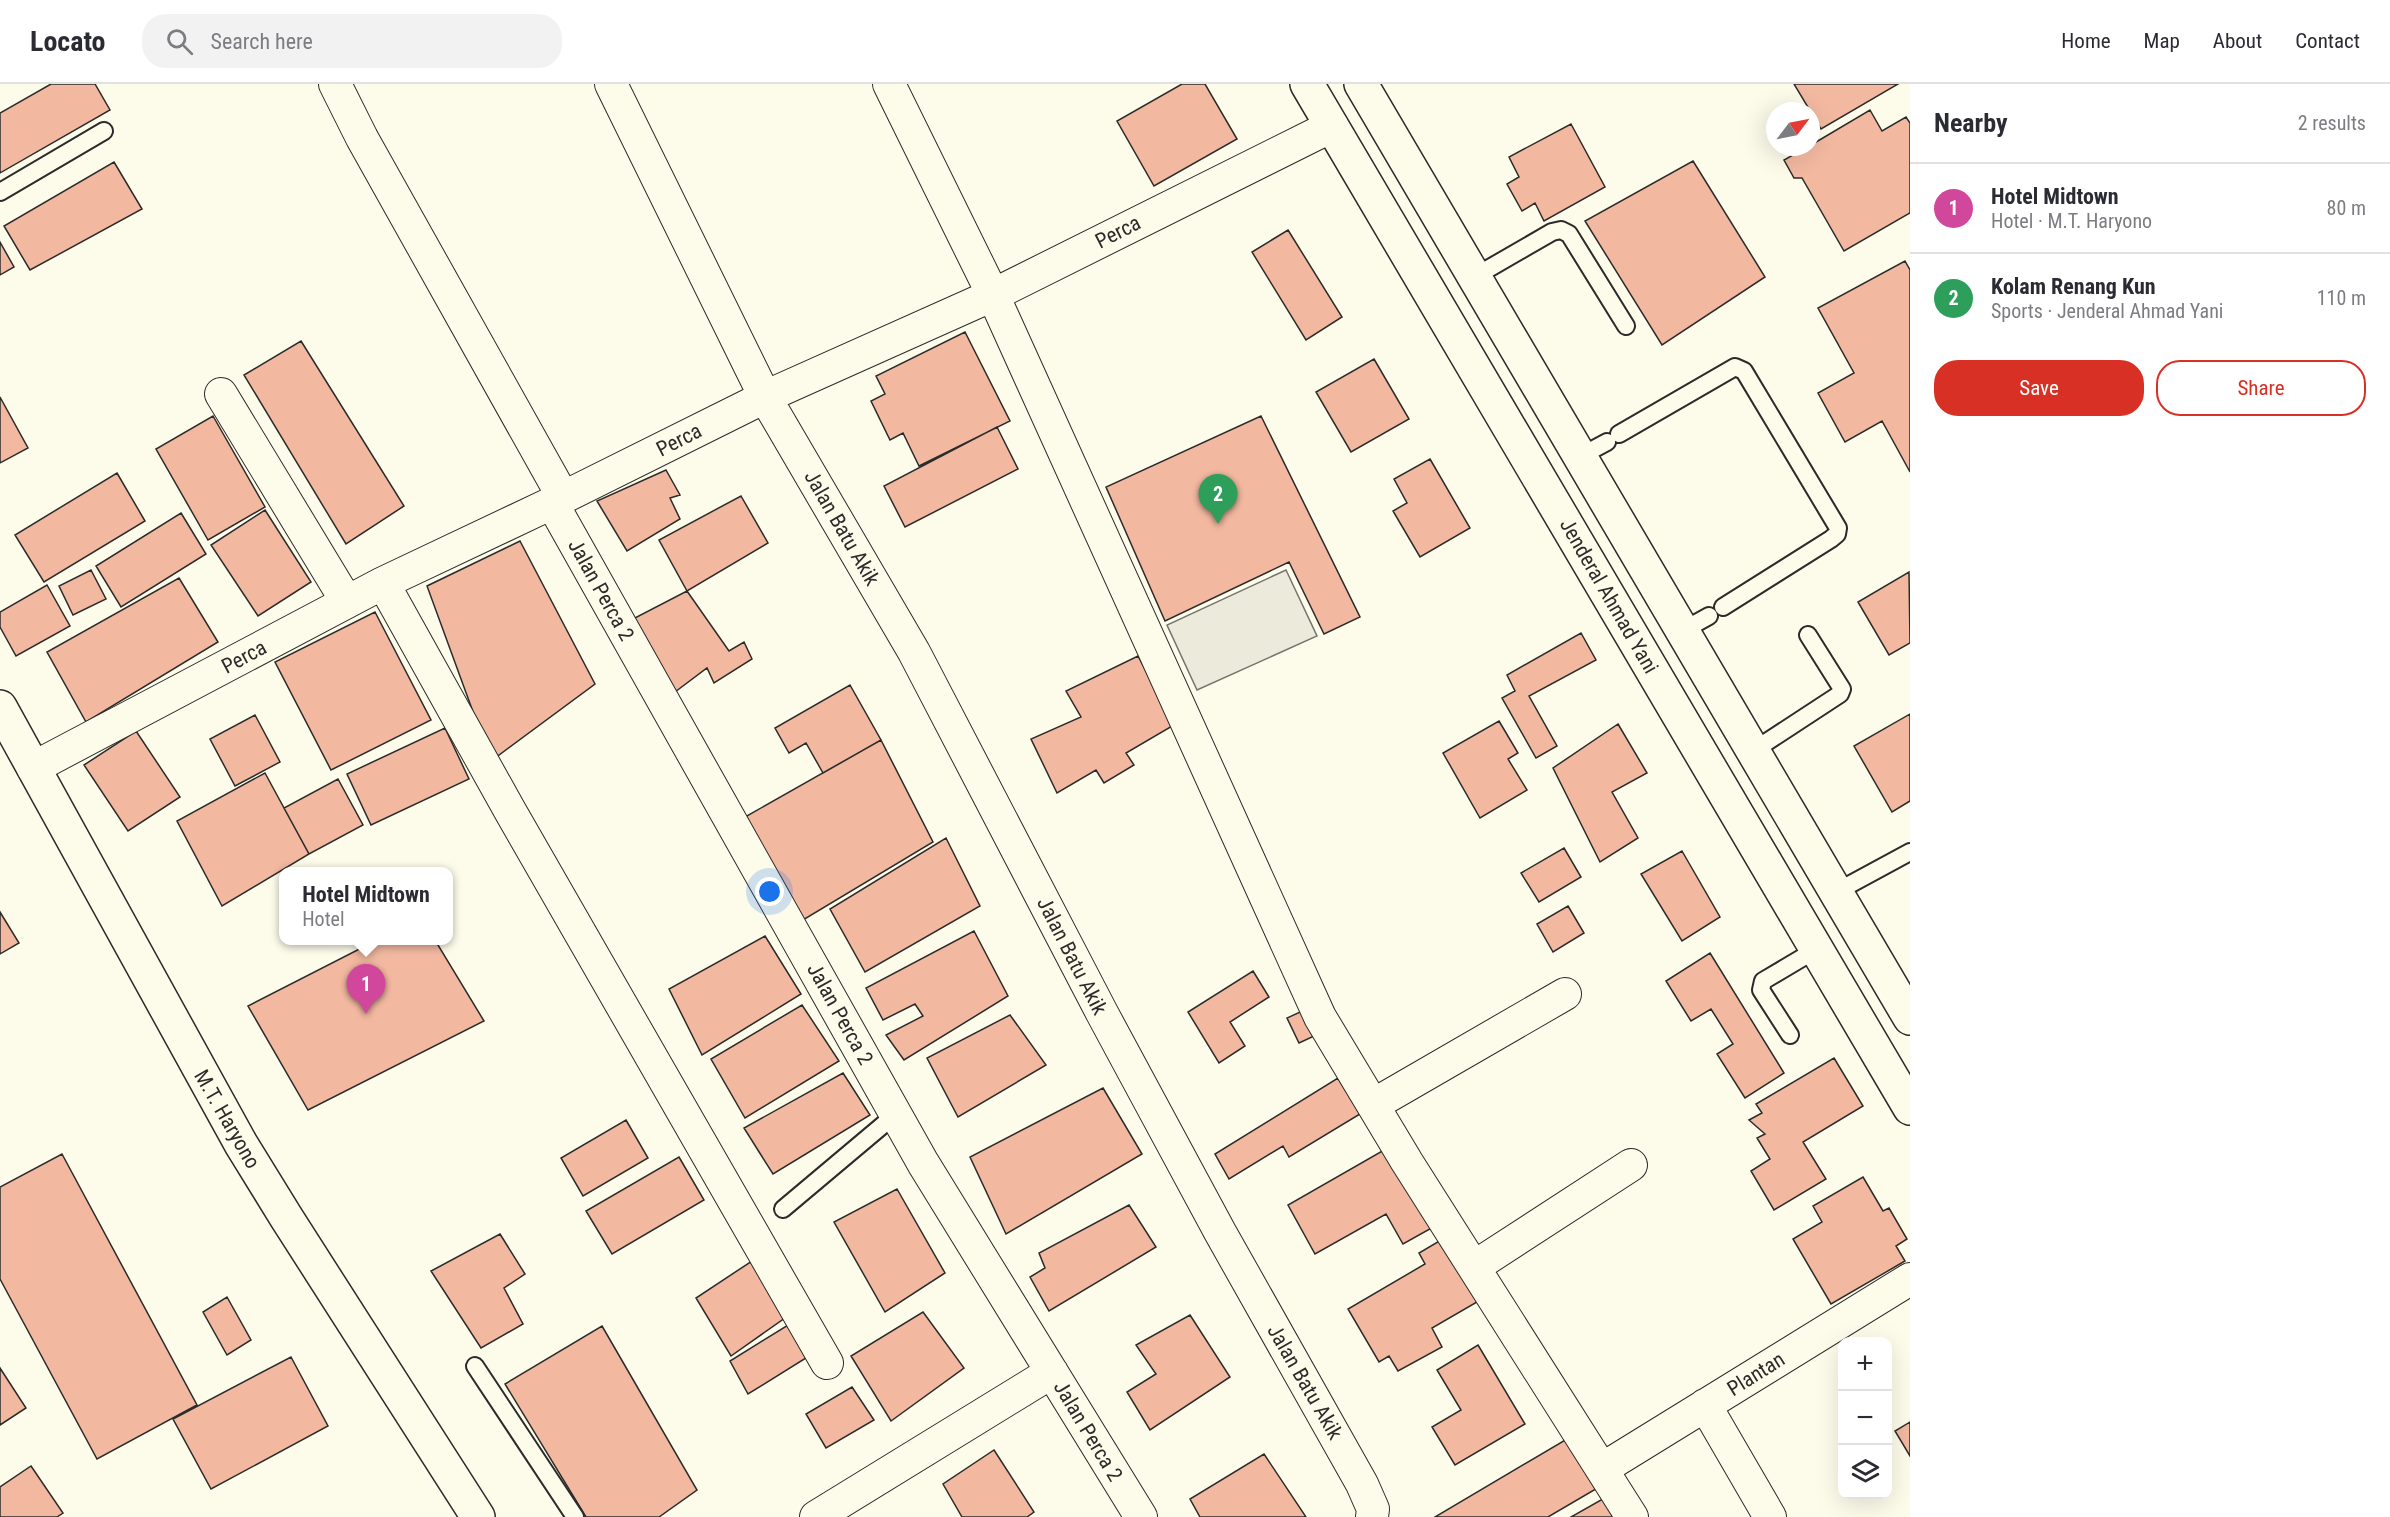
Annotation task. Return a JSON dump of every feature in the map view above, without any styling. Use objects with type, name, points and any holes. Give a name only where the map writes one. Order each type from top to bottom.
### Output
[{"type":"main road","name":"Jenderal Ahmad Yani","points":[[1307,84],[1910,1108]]},
{"type":"main road","points":[[1360,84],[1474,277],[1597,450],[1705,618],[1753,751],[1910,1018]]},
{"type":"main road","points":[[1547,491],[1597,450]]},
{"type":"main road","name":"M.T. Haryono","points":[[0,707],[241,1144],[478,1517]]},
{"type":"street","name":"Jalan Perca 2","points":[[335,84],[367,149],[558,500],[923,1163],[1141,1517]]},
{"type":"street","name":"Jalan Batu Akik","points":[[611,84],[765,397],[914,652],[1186,1170],[1362,1484],[1373,1509],[1372,1517]]},
{"type":"street","points":[[889,84],[993,295],[1320,1017],[1474,1268],[1632,1517]]},
{"type":"street","name":"Perca","points":[[33,768],[384,583],[765,397],[993,295],[1332,126]]},
{"type":"street","points":[[221,394],[347,602]]},
{"type":"street","points":[[384,583],[509,809],[827,1363]]},
{"type":"street","points":[[1373,1105],[1565,994]]},
{"type":"street","points":[[1474,1268],[1631,1165]]},
{"type":"street","name":"Plantan","points":[[1602,1469],[1910,1279]]},
{"type":"street","points":[[816,1517],[1052,1372]]},
{"type":"street","points":[[1705,1406],[1770,1517]]},
{"type":"lane","points":[[0,192],[104,131]]},
{"type":"lane","points":[[1474,277],[1552,232],[1561,230],[1569,234],[1626,326]]},
{"type":"lane","points":[[1597,450],[1735,367],[1744,371],[1838,528],[1837,534],[1705,618]]},
{"type":"lane","points":[[1753,751],[1836,699],[1840,694],[1842,689],[1808,635]]},
{"type":"lane","points":[[1836,892],[1910,852]]},
{"type":"lane","points":[[1790,1035],[1761,990],[1761,985],[1763,981],[1817,949]]},
{"type":"lane","points":[[783,1209],[896,1114]]},
{"type":"lane","points":[[475,1366],[575,1517]]},
{"type":"shaded area","points":[[1286,570],[1317,636],[1197,690],[1167,625]]},
{"type":"building","points":[[51,84],[95,84],[110,110],[0,173],[0,113]]},
{"type":"building","points":[[1182,84],[1205,84],[1237,139],[1154,186],[1117,121]]},
{"type":"building","points":[[1794,84],[1898,84],[1821,129],[1820,102],[1805,102]]},
{"type":"building","points":[[1870,110],[1882,131],[1906,117],[1910,123],[1910,213],[1844,251],[1802,178],[1794,178],[1784,160],[1791,156],[1820,156],[1820,140]]},
{"type":"building","points":[[1571,124],[1605,187],[1544,221],[1535,203],[1522,211],[1507,184],[1519,177],[1509,157]]},
{"type":"building","points":[[1693,161],[1765,277],[1662,345],[1585,221]]},
{"type":"building","points":[[114,162],[142,209],[30,270],[4,226]]},
{"type":"building","points":[[1288,230],[1342,317],[1306,340],[1252,252]]},
{"type":"building","points":[[0,242],[14,267],[0,275]]},
{"type":"building","points":[[1905,261],[1910,270],[1910,472],[1882,421],[1845,442],[1818,393],[1854,373],[1818,308]]},
{"type":"building","points":[[965,332],[1010,421],[919,466],[903,433],[890,440],[871,401],[885,394],[876,376]]},
{"type":"building","points":[[301,341],[404,506],[346,544],[244,375]]},
{"type":"building","points":[[1374,359],[1409,419],[1351,452],[1316,392]]},
{"type":"building","points":[[0,397],[28,448],[0,463]]},
{"type":"building","points":[[213,416],[265,507],[208,540],[156,449]]},
{"type":"building","points":[[1261,416],[1360,617],[1324,634],[1289,562],[1165,621],[1106,487]]},
{"type":"building","points":[[997,427],[1018,469],[905,527],[884,486]]},
{"type":"building","points":[[1430,459],[1470,528],[1420,557],[1393,511],[1407,503],[1394,479]]},
{"type":"building","points":[[666,470],[680,495],[670,498],[680,519],[627,551],[597,501]]},
{"type":"building","points":[[117,473],[145,521],[44,582],[15,535]]},
{"type":"building","points":[[741,496],[768,543],[687,591],[659,540]]},
{"type":"building","points":[[265,510],[311,582],[258,616],[211,545]]},
{"type":"building","points":[[181,513],[206,554],[121,607],[96,566]]},
{"type":"building","points":[[520,541],[595,684],[491,761],[427,586]]},
{"type":"building","points":[[91,570],[106,599],[73,615],[59,586]]},
{"type":"building","points":[[1909,572],[1910,643],[1889,655],[1858,602]]},
{"type":"building","points":[[179,578],[218,642],[86,722],[47,652]]},
{"type":"building","points":[[47,585],[70,626],[16,656],[0,627],[0,612]]},
{"type":"building","points":[[687,591],[729,651],[744,642],[752,659],[714,683],[707,668],[671,695],[629,621]]},
{"type":"building","points":[[375,612],[431,720],[331,770],[275,662]]},
{"type":"building","points":[[1581,633],[1596,660],[1529,696],[1557,746],[1536,758],[1502,698],[1515,691],[1507,675]]},
{"type":"building","points":[[1138,656],[1174,725],[1126,753],[1134,765],[1104,783],[1096,770],[1057,793],[1031,739],[1081,717],[1066,691]]},
{"type":"building","points":[[850,685],[881,740],[823,773],[806,743],[789,753],[775,728]]},
{"type":"building","points":[[1910,714],[1910,801],[1892,812],[1854,746]]},
{"type":"building","points":[[255,715],[280,762],[235,786],[210,739]]},
{"type":"building","points":[[1499,721],[1518,753],[1508,759],[1527,790],[1480,818],[1443,753]]},
{"type":"building","points":[[1618,724],[1647,773],[1612,792],[1638,838],[1600,862],[1553,768]]},
{"type":"building","points":[[445,728],[469,779],[371,825],[347,774]]},
{"type":"building","points":[[136,731],[180,797],[128,831],[84,765]]},
{"type":"building","points":[[881,740],[933,842],[803,920],[745,817]]},
{"type":"building","points":[[265,773],[309,854],[287,867],[279,867],[279,872],[222,906],[177,821]]},
{"type":"building","points":[[338,779],[363,825],[309,854],[284,808]]},
{"type":"building","points":[[946,838],[980,906],[865,972],[830,909]]},
{"type":"building","points":[[1564,848],[1581,877],[1539,902],[1521,873]]},
{"type":"building","points":[[1682,851],[1720,917],[1682,941],[1641,874]]},
{"type":"building","points":[[1568,906],[1584,933],[1553,952],[1537,924]]},
{"type":"building","points":[[0,912],[19,943],[0,954]]},
{"type":"building","points":[[974,931],[1008,996],[904,1060],[886,1035],[923,1016],[915,1004],[883,1020],[866,988]]},
{"type":"building","points":[[765,936],[801,994],[702,1055],[669,989]]},
{"type":"building","points":[[367,945],[438,945],[484,1021],[308,1110],[248,1006]]},
{"type":"building","points":[[1710,953],[1784,1073],[1745,1098],[1717,1054],[1733,1044],[1711,1009],[1691,1021],[1666,981]]},
{"type":"building","points":[[1253,971],[1269,997],[1230,1022],[1245,1046],[1219,1063],[1188,1012]]},
{"type":"building","points":[[802,1005],[839,1061],[745,1118],[711,1059]]},
{"type":"building","points":[[1311,1007],[1323,1032],[1299,1043],[1287,1018]]},
{"type":"building","points":[[1010,1015],[1046,1065],[958,1117],[927,1058]]},
{"type":"building","points":[[1834,1058],[1863,1106],[1803,1142],[1826,1179],[1774,1210],[1751,1171],[1770,1159],[1757,1138],[1765,1134],[1749,1120],[1762,1113],[1756,1104]]},
{"type":"building","points":[[843,1073],[870,1115],[773,1174],[744,1128]]},
{"type":"building","points":[[1338,1078],[1360,1114],[1289,1157],[1283,1146],[1229,1179],[1215,1154]]},
{"type":"building","points":[[1103,1088],[1142,1154],[1006,1234],[970,1157]]},
{"type":"building","points":[[626,1120],[648,1158],[583,1196],[561,1158]]},
{"type":"building","points":[[1391,1146],[1437,1225],[1403,1244],[1386,1214],[1315,1254],[1288,1205]]},
{"type":"building","points":[[62,1154],[197,1405],[97,1459],[0,1279],[0,1187]]},
{"type":"building","points":[[679,1157],[704,1200],[612,1254],[586,1211]]},
{"type":"building","points":[[1863,1177],[1883,1211],[1889,1208],[1907,1239],[1896,1246],[1905,1261],[1831,1304],[1793,1239],[1822,1222],[1813,1206]]},
{"type":"building","points":[[897,1189],[945,1273],[885,1312],[834,1222]]},
{"type":"building","points":[[1129,1205],[1156,1247],[1049,1311],[1030,1277],[1045,1268],[1039,1253]]},
{"type":"building","points":[[500,1234],[525,1274],[504,1288],[523,1324],[481,1348],[431,1271]]},
{"type":"building","points":[[1441,1240],[1477,1302],[1432,1328],[1442,1347],[1398,1371],[1389,1356],[1379,1362],[1348,1309],[1425,1264],[1419,1253]]},
{"type":"building","points":[[755,1259],[792,1313],[731,1356],[696,1298]]},
{"type":"building","points":[[227,1297],[251,1340],[227,1355],[203,1312]]},
{"type":"building","points":[[923,1312],[964,1368],[891,1421],[851,1356]]},
{"type":"building","points":[[1190,1315],[1230,1377],[1150,1430],[1127,1392],[1156,1374],[1136,1345]]},
{"type":"building","points":[[793,1322],[814,1353],[748,1394],[730,1361]]},
{"type":"building","points":[[602,1326],[697,1490],[659,1517],[586,1517],[505,1384]]},
{"type":"building","points":[[1478,1345],[1525,1424],[1455,1465],[1432,1427],[1461,1410],[1437,1370]]},
{"type":"building","points":[[291,1357],[328,1426],[211,1489],[173,1419]]},
{"type":"building","points":[[0,1368],[26,1408],[0,1425]]},
{"type":"building","points":[[852,1387],[874,1420],[826,1448],[806,1414]]},
{"type":"building","points":[[1910,1422],[1910,1456],[1895,1431]]},
{"type":"building","points":[[1572,1436],[1601,1486],[1548,1517],[1435,1517]]},
{"type":"building","points":[[994,1450],[1034,1512],[1027,1517],[962,1517],[943,1484]]},
{"type":"building","points":[[1264,1454],[1306,1517],[1200,1517],[1190,1499]]},
{"type":"building","points":[[31,1466],[63,1513],[57,1517],[0,1517],[0,1487]]},
{"type":"building","points":[[1608,1496],[1620,1517],[1571,1517]]},
{"type":"place","name":"Kolam Renang Kun","points":[[1218,524]]},
{"type":"place","name":"Hotel Midtown","points":[[366,1014]]}]
